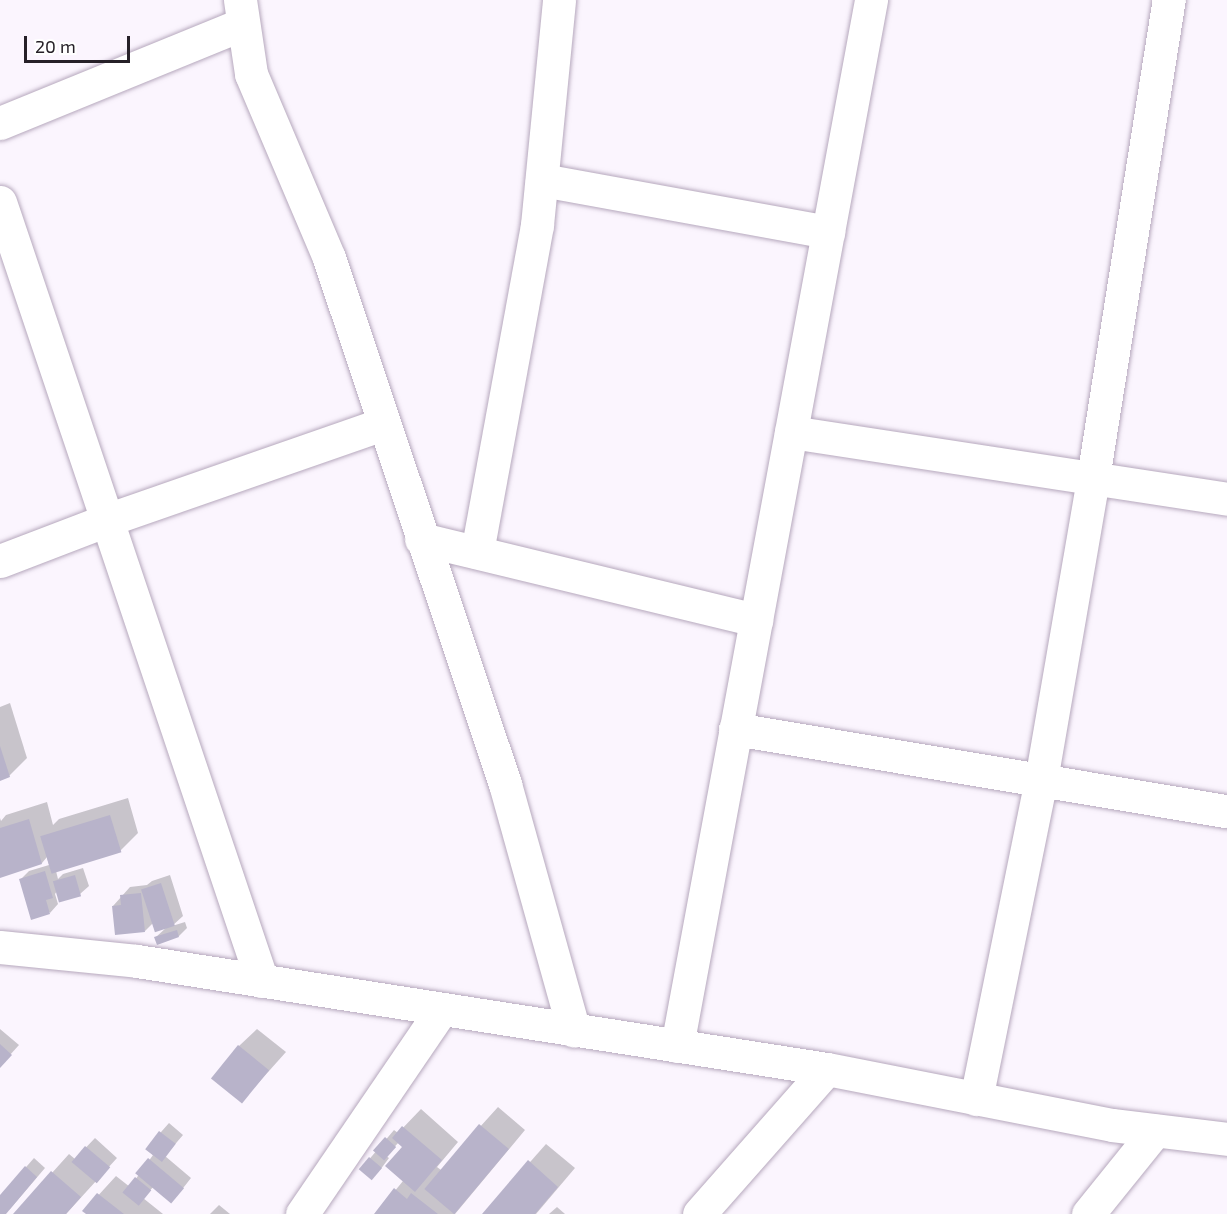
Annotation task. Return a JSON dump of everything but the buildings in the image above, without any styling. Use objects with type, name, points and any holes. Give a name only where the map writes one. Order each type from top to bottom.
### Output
[{"type":"street","points":[[477,552],[537,225],[559,0]]},
{"type":"street","points":[[677,1046],[871,0]]},
{"type":"street","points":[[976,1099],[1041,780],[1093,478],[1169,0]]},
{"type":"street","points":[[0,123],[242,12],[251,74],[329,258],[382,424],[505,784],[574,1031]]},
{"type":"street","points":[[542,180],[828,232]]},
{"type":"street","points":[[0,202],[262,981]]},
{"type":"street","points":[[0,561],[107,520],[382,424]]},
{"type":"street","points":[[791,432],[1227,499]]},
{"type":"street","points":[[421,539],[756,620]]},
{"type":"street","points":[[735,729],[1227,811]]},
{"type":"street","points":[[0,947],[137,962],[827,1069],[1112,1125],[1227,1139]]},
{"type":"street","points":[[302,1214],[441,1010]]},
{"type":"street","points":[[715,1208],[827,1069]]},
{"type":"street","points":[[1088,1214],[1155,1131]]}]
